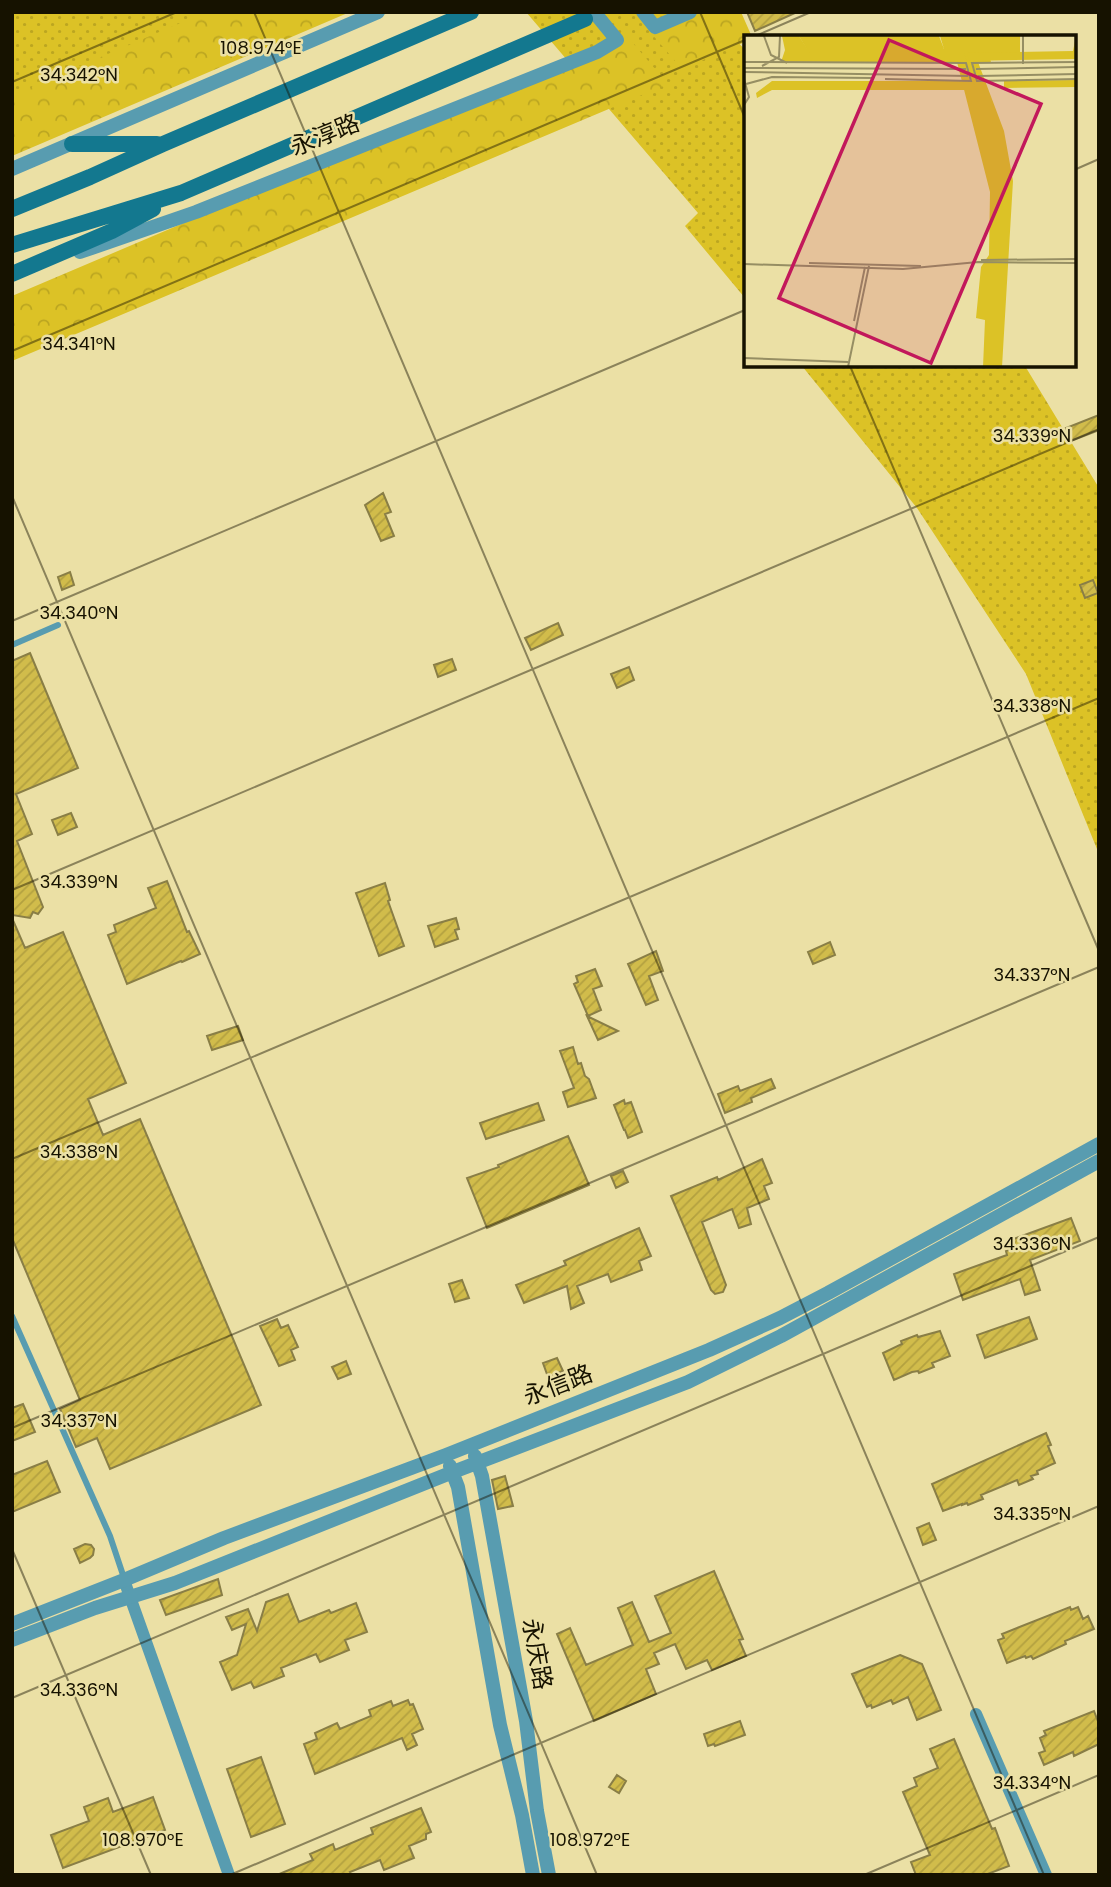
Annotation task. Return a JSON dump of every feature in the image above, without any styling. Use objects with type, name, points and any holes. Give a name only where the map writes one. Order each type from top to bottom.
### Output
[{"type":"main road","points":[[12,209],[471,12]]},
{"type":"main road","name":"永淳路","points":[[12,245],[181,193],[590,15]]},
{"type":"main road","points":[[72,144],[163,144]]},
{"type":"main road","points":[[12,275],[112,232],[181,193]]},
{"type":"street","points":[[12,169],[377,12]]},
{"type":"street","points":[[643,12],[655,27],[690,12]]},
{"type":"street","name":"永淳路","points":[[12,275],[196,212],[597,52],[617,40],[590,15]]},
{"type":"street","name":"永信路","points":[[12,1624],[224,1538],[446,1455],[683,1361],[780,1318],[1099,1144]]},
{"type":"street","name":"永信路","points":[[12,1640],[95,1608],[187,1578],[688,1382],[781,1336],[1099,1161]]},
{"type":"street","name":"永庆路","points":[[470,1444],[482,1476],[526,1721],[537,1811],[549,1875]]},
{"type":"street","name":"永庆路","points":[[446,1455],[458,1487],[500,1725],[522,1815],[533,1875]]},
{"type":"street","points":[[124,1580],[229,1875]]},
{"type":"street","points":[[976,1714],[1046,1875]]},
{"type":"lane","points":[[12,645],[58,625]]},
{"type":"lane","points":[[12,1316],[110,1536],[124,1580]]},
{"type":"green space","points":[[12,12],[217,12],[12,98]]},
{"type":"green space","points":[[206,12],[350,12],[12,156],[12,95]]},
{"type":"green space","points":[[526,12],[711,12],[744,49],[744,297],[685,226],[698,213]]},
{"type":"green space","points":[[675,12],[741,12],[751,35],[744,35],[744,42],[682,69],[644,25]]},
{"type":"green space","points":[[626,35],[668,84],[12,361],[12,296]]},
{"type":"green space","points":[[804,368],[1026,368],[1099,488],[1099,854],[1026,674],[917,508]]},
{"type":"building","points":[[747,12],[797,12],[755,31]]},
{"type":"building","points":[[1099,415],[1099,430],[1071,441],[1066,428]]},
{"type":"building","points":[[383,493],[391,512],[385,514],[394,536],[381,541],[365,505]]},
{"type":"building","points":[[70,572],[74,585],[62,590],[58,577]]},
{"type":"building","points":[[1093,580],[1098,593],[1085,598],[1080,585]]},
{"type":"building","points":[[558,623],[563,635],[531,650],[525,638]]},
{"type":"building","points":[[30,653],[78,768],[16,794],[32,834],[17,841],[43,907],[38,914],[33,912],[30,918],[12,915],[12,661]]},
{"type":"building","points":[[452,659],[456,670],[438,677],[434,665]]},
{"type":"building","points":[[629,667],[634,680],[617,688],[611,674]]},
{"type":"building","points":[[71,813],[77,827],[58,835],[52,820]]},
{"type":"building","points":[[167,881],[187,932],[189,931],[200,954],[127,984],[108,935],[116,932],[114,925],[156,908],[148,888]]},
{"type":"building","points":[[385,883],[390,900],[388,901],[404,946],[379,956],[356,893]]},
{"type":"building","points":[[12,918],[25,948],[63,932],[126,1083],[88,1099],[103,1135],[140,1119],[261,1405],[110,1469],[97,1438],[76,1447],[60,1409],[80,1400],[12,1238]]},
{"type":"building","points":[[456,918],[459,929],[455,930],[458,939],[435,947],[428,926]]},
{"type":"building","points":[[830,942],[835,955],[813,964],[808,952]]},
{"type":"building","points":[[656,951],[663,971],[649,976],[658,1000],[646,1005],[628,964]]},
{"type":"building","points":[[595,969],[602,986],[593,989],[601,1010],[588,1016],[574,984],[578,982],[576,976]]},
{"type":"building","points":[[587,1016],[618,1031],[598,1040]]},
{"type":"building","points":[[238,1026],[243,1040],[212,1050],[207,1036]]},
{"type":"building","points":[[573,1047],[578,1064],[581,1063],[596,1098],[568,1107],[563,1092],[574,1088],[560,1051]]},
{"type":"building","points":[[771,1079],[775,1088],[751,1098],[752,1102],[725,1113],[718,1094],[738,1086],[740,1091]]},
{"type":"building","points":[[624,1100],[625,1104],[631,1102],[642,1132],[628,1138],[614,1105]]},
{"type":"building","points":[[538,1103],[544,1120],[486,1139],[480,1123]]},
{"type":"building","points":[[568,1136],[589,1185],[487,1228],[467,1178],[499,1167],[498,1165]]},
{"type":"building","points":[[762,1159],[772,1183],[764,1186],[769,1199],[747,1208],[751,1224],[739,1228],[732,1209],[702,1222],[726,1285],[723,1292],[715,1294],[671,1196],[717,1177],[718,1180]]},
{"type":"building","points":[[623,1171],[628,1182],[616,1188],[611,1176]]},
{"type":"building","points":[[1071,1218],[1080,1241],[1030,1260],[1040,1290],[1025,1295],[1020,1279],[963,1300],[954,1274],[1007,1255],[1006,1251],[1014,1248],[1011,1240]]},
{"type":"building","points":[[639,1228],[651,1256],[639,1261],[642,1270],[611,1282],[608,1274],[577,1286],[584,1303],[571,1309],[567,1286],[524,1303],[516,1285],[566,1265],[564,1261]]},
{"type":"building","points":[[462,1280],[469,1298],[455,1302],[449,1284]]},
{"type":"building","points":[[1029,1317],[1037,1339],[985,1358],[977,1335]]},
{"type":"building","points":[[277,1319],[281,1328],[288,1325],[298,1347],[291,1350],[295,1360],[279,1366],[260,1326]]},
{"type":"building","points":[[940,1331],[950,1356],[932,1363],[934,1367],[894,1380],[883,1353],[902,1344],[901,1341]]},
{"type":"building","points":[[557,1358],[563,1371],[548,1377],[543,1363]]},
{"type":"building","points":[[346,1361],[351,1374],[338,1379],[332,1367]]},
{"type":"building","points":[[23,1404],[35,1432],[12,1441],[12,1408]]},
{"type":"building","points":[[1046,1433],[1055,1463],[1037,1471],[1038,1474],[1031,1476],[1033,1479],[1019,1485],[1017,1480],[981,1495],[983,1499],[943,1511],[932,1484]]},
{"type":"building","points":[[47,1461],[60,1492],[12,1512],[12,1475]]},
{"type":"building","points":[[505,1476],[513,1506],[498,1509],[492,1480]]},
{"type":"building","points":[[929,1523],[936,1540],[923,1545],[917,1528]]},
{"type":"building","points":[[85,1544],[94,1549],[93,1555],[80,1563],[74,1549]]},
{"type":"building","points":[[714,1571],[743,1639],[739,1640],[746,1656],[712,1670],[707,1660],[686,1669],[675,1644],[654,1653],[659,1664],[646,1669],[656,1694],[594,1721],[557,1634],[570,1628],[586,1665],[633,1645],[618,1608],[632,1602],[649,1642],[671,1633],[655,1596]]},
{"type":"building","points":[[218,1579],[222,1595],[166,1615],[160,1600]]},
{"type":"building","points":[[288,1594],[299,1622],[356,1603],[367,1632],[345,1640],[349,1650],[320,1662],[316,1654],[281,1668],[284,1676],[254,1688],[251,1682],[232,1690],[220,1662],[237,1655],[246,1624],[232,1630],[226,1617],[248,1609],[257,1631],[266,1602]]},
{"type":"building","points":[[1070,1607],[1071,1610],[1078,1607],[1083,1619],[1088,1616],[1094,1629],[1033,1659],[1031,1656],[1025,1656],[1007,1663],[998,1640],[1004,1638],[1002,1634]]},
{"type":"building","points":[[900,1655],[922,1664],[941,1710],[917,1720],[908,1697],[893,1704],[891,1700],[872,1708],[871,1705],[867,1707],[852,1674]]},
{"type":"building","points":[[408,1700],[410,1705],[413,1704],[423,1729],[412,1734],[417,1745],[407,1750],[402,1738],[315,1774],[304,1744],[317,1739],[315,1733],[337,1723],[340,1729],[371,1716],[369,1710],[391,1701],[393,1706]]},
{"type":"building","points":[[1094,1711],[1099,1724],[1099,1744],[1074,1756],[1073,1752],[1044,1765],[1039,1753],[1045,1751],[1040,1738],[1046,1735],[1044,1731]]},
{"type":"building","points":[[740,1721],[745,1735],[708,1746],[704,1734]]},
{"type":"building","points":[[954,1739],[992,1829],[995,1828],[1009,1866],[985,1875],[916,1875],[911,1862],[930,1855],[903,1792],[917,1786],[914,1778],[938,1768],[930,1749]]},
{"type":"building","points":[[261,1757],[285,1824],[251,1837],[227,1769]]},
{"type":"building","points":[[617,1775],[626,1781],[619,1793],[609,1787]]},
{"type":"building","points":[[153,1797],[165,1830],[63,1868],[51,1835],[89,1821],[84,1807],[108,1798],[113,1812]]},
{"type":"building","points":[[421,1808],[431,1832],[426,1834],[426,1839],[409,1846],[414,1858],[384,1870],[380,1860],[350,1872],[352,1875],[277,1875],[313,1860],[310,1854],[333,1844],[335,1850],[373,1834],[371,1828]]}]
